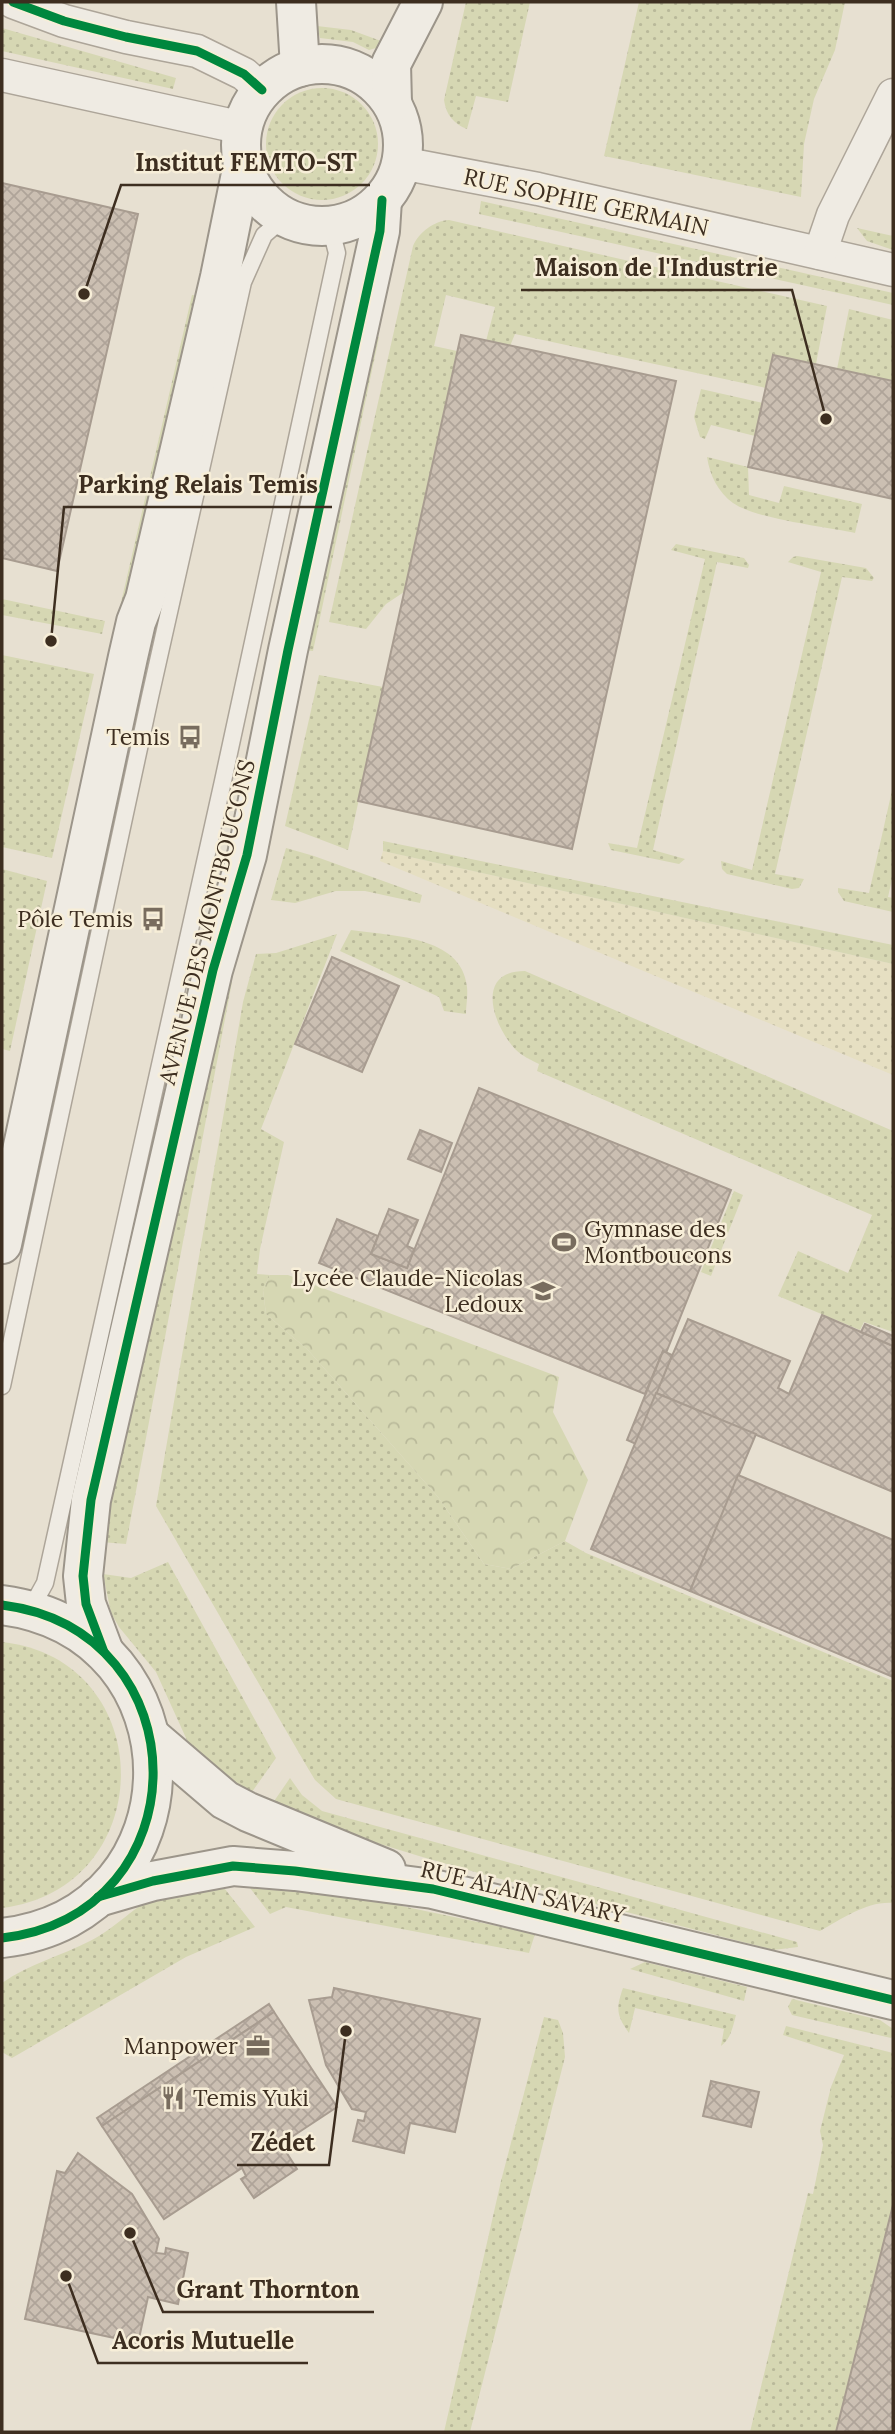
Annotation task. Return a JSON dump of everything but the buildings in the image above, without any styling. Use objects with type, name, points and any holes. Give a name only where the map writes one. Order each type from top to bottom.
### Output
[{"type":"street","points":[[13,2],[64,21],[197,51],[244,74],[262,90]]},
{"type":"street","points":[[296,2],[300,67]]},
{"type":"street","points":[[243,146],[249,180],[258,195],[285,217],[315,226],[330,226],[359,217],[382,200],[401,163],[402,133],[392,103],[391,64],[423,2]]},
{"type":"street","points":[[2,1244],[131,645],[220,277],[250,107],[262,90],[280,76],[300,67],[317,64],[352,69],[381,89],[392,103]]},
{"type":"street","points":[[2,75],[181,116],[243,146]]},
{"type":"street","points":[[820,253],[833,215],[893,95]]},
{"type":"street","name":"RUE SOPHIE GERMAIN","points":[[401,163],[538,189],[893,270]]},
{"type":"street","name":"AVENUE DES MONTBOUCONS","points":[[104,1652],[86,1604],[83,1576],[90,1500],[213,970],[247,855],[297,610],[380,231],[382,200]]},
{"type":"street","points":[[6,1942],[53,1926],[98,1897],[124,1868],[143,1833],[153,1794],[150,1736],[144,1713],[133,1691],[104,1652],[70,1626],[16,1607]]},
{"type":"street","name":"RUE ALAIN SAVARY","points":[[150,1736],[225,1800],[433,1889]]},
{"type":"street","name":"RUE ALAIN SAVARY","points":[[98,1897],[153,1881],[233,1866],[295,1871],[433,1889],[893,2000]]},
{"type":"lane","points":[[2,1386],[150,697],[243,282],[264,235],[285,217]]},
{"type":"lane","points":[[16,1607],[45,1583],[229,755],[337,253],[330,226]]},
{"type":"shaded area","points":[[383,851],[893,964],[893,1075],[380,861]]},
{"type":"green space","points":[[466,2],[530,2],[508,102],[476,96],[467,129],[451,118],[444,100]]},
{"type":"green space","points":[[639,2],[845,2],[835,50],[814,99],[804,144],[801,197],[604,156]]},
{"type":"green space","points":[[317,26],[351,30],[381,41],[376,48],[369,50],[353,42],[320,38]]},
{"type":"green space","points":[[2,28],[176,78],[173,89],[2,51]]},
{"type":"green space","points":[[322,88],[343,93],[361,105],[373,123],[378,144],[373,165],[361,183],[343,195],[322,200],[301,195],[283,183],[271,165],[266,144],[271,123],[283,105],[301,93]]},
{"type":"green space","points":[[481,201],[893,293],[893,305],[479,214]]},
{"type":"green space","points":[[449,220],[827,306],[816,364],[774,355],[766,388],[515,334],[510,346],[486,341],[495,307],[446,295],[434,346],[457,351],[404,592],[386,604],[366,629],[329,622],[413,246],[428,228]]},
{"type":"green space","points":[[857,228],[893,236],[893,250],[867,241]]},
{"type":"green space","points":[[192,295],[204,296],[127,609],[120,607]]},
{"type":"green space","points":[[849,309],[893,320],[893,381],[837,369]]},
{"type":"green space","points":[[367,334],[379,337],[313,651],[305,650]]},
{"type":"green space","points":[[701,389],[763,403],[755,436],[711,425],[705,439],[700,437],[694,417]]},
{"type":"green space","points":[[707,457],[748,467],[749,495],[779,503],[784,486],[862,504],[855,533],[774,518],[744,509],[728,499],[719,489],[710,471]]},
{"type":"green space","points":[[676,544],[744,558],[749,565],[748,568],[717,562],[653,850],[685,859],[679,864],[611,850],[608,843],[637,848],[705,559],[671,550]]},
{"type":"green space","points":[[797,556],[866,568],[874,578],[872,581],[842,577],[775,874],[804,879],[799,888],[792,889],[727,874],[722,869],[721,861],[752,870],[821,572],[788,562]]},
{"type":"green space","points":[[2,599],[105,621],[102,634],[2,615]]},
{"type":"green space","points":[[2,655],[94,674],[52,858],[2,847]]},
{"type":"green space","points":[[319,675],[383,687],[348,850],[285,826]]},
{"type":"green space","points":[[893,786],[893,875],[888,897],[893,898],[893,912],[844,901],[838,888],[869,893]]},
{"type":"green space","points":[[383,841],[893,945],[893,964],[383,851]]},
{"type":"green space","points":[[286,848],[422,895],[420,903],[365,891],[336,891],[295,903],[271,900]]},
{"type":"green space","points":[[2,869],[47,881],[10,1051],[2,1049]]},
{"type":"green space","points":[[351,930],[422,941],[452,957],[462,970],[467,987],[466,1014],[444,1011],[439,997],[340,951]]},
{"type":"green space","points":[[337,934],[261,1129],[284,1142],[257,1274],[270,1275],[263,1290],[266,1314],[308,1350],[438,1497],[484,1564],[511,1569],[565,1541],[586,1553],[893,1681],[893,1903],[864,1908],[820,1931],[336,1799],[315,1780],[156,1506],[243,1002],[256,954],[276,953]]},
{"type":"green space","points":[[525,971],[893,1131],[893,1332],[864,1322],[860,1330],[778,1296],[798,1251],[848,1273],[872,1215],[537,1071],[539,1064],[518,1051],[507,1038],[495,1013],[493,1001],[494,989],[499,980],[509,973]]},
{"type":"green space","points":[[225,980],[232,982],[126,1544],[101,1542]]},
{"type":"green space","points":[[734,1191],[743,1195],[711,1276],[701,1272]]},
{"type":"green space","points":[[270,1275],[288,1275],[559,1377],[553,1412],[588,1480],[565,1541],[511,1569],[484,1564],[438,1497],[308,1350],[266,1314],[263,1290]]},
{"type":"green space","points":[[168,1562],[276,1758],[247,1799],[191,1749],[156,1672],[119,1627],[111,1613],[103,1574],[131,1578]]},
{"type":"green space","points":[[2,1642],[54,1657],[91,1688],[113,1728],[121,1774],[114,1820],[91,1860],[54,1892],[2,1908]]},
{"type":"green space","points":[[290,1778],[302,1795],[322,1811],[797,1942],[798,1947],[773,1950],[520,1884],[332,1829],[270,1807]]},
{"type":"green space","points":[[221,1884],[255,1927],[186,1957],[12,2058],[2,2052],[2,1983],[99,1936],[162,1893]]},
{"type":"green space","points":[[265,1884],[306,1886],[535,1934],[529,1953],[286,1907],[270,1914],[250,1888]]},
{"type":"green space","points":[[645,1962],[747,1987],[744,2001],[630,1969]]},
{"type":"green space","points":[[623,1988],[736,2015],[731,2032],[721,2046],[724,2029],[635,2008],[629,2033],[618,2011]]},
{"type":"green space","points":[[792,1999],[880,2020],[893,2029],[893,2036],[891,2038],[792,2015],[788,2007]]},
{"type":"green space","points":[[544,2017],[558,2020],[563,2033],[565,2057],[470,2432],[444,2432],[501,2181]]},
{"type":"green space","points":[[786,2026],[893,2053],[893,2205],[836,2432],[750,2432],[808,2193],[813,2194],[823,2145],[820,2131],[831,2087],[844,2055],[783,2035]]},
{"type":"cycle path","points":[[13,2],[64,21],[197,51],[244,74],[262,90]]},
{"type":"cycle path","points":[[104,1652],[86,1604],[83,1576],[91,1500],[213,970],[247,855],[288,650],[380,231],[382,200]]},
{"type":"cycle path","points":[[2,1605],[68,1626],[115,1665],[144,1716],[153,1773],[144,1829],[115,1880],[68,1918],[2,1938]]},
{"type":"cycle path","points":[[98,1897],[153,1881],[233,1866],[295,1871],[433,1889],[893,2000]]},
{"type":"place","name":"Institut FEMTO-ST","points":[[84,294]]},
{"type":"place","name":"Maison de l'Industrie","points":[[826,419]]},
{"type":"place","name":"Parking Relais Temis","points":[[51,641]]},
{"type":"place","name":"Temis","points":[[190,737]]},
{"type":"place","name":"Pôle Temis","points":[[153,919]]},
{"type":"place","name":"Gymnase des Montboucons","points":[[564,1242]]},
{"type":"place","name":"Lycée Claude-Nicolas Ledoux","points":[[543,1291]]},
{"type":"place","name":"Zédet","points":[[346,2031]]},
{"type":"place","name":"Manpower","points":[[258,2046]]},
{"type":"place","name":"Temis Yuki","points":[[173,2098]]},
{"type":"place","name":"Grant Thornton","points":[[130,2233]]},
{"type":"place","name":"Acoris Mutuelle","points":[[66,2276]]}]
